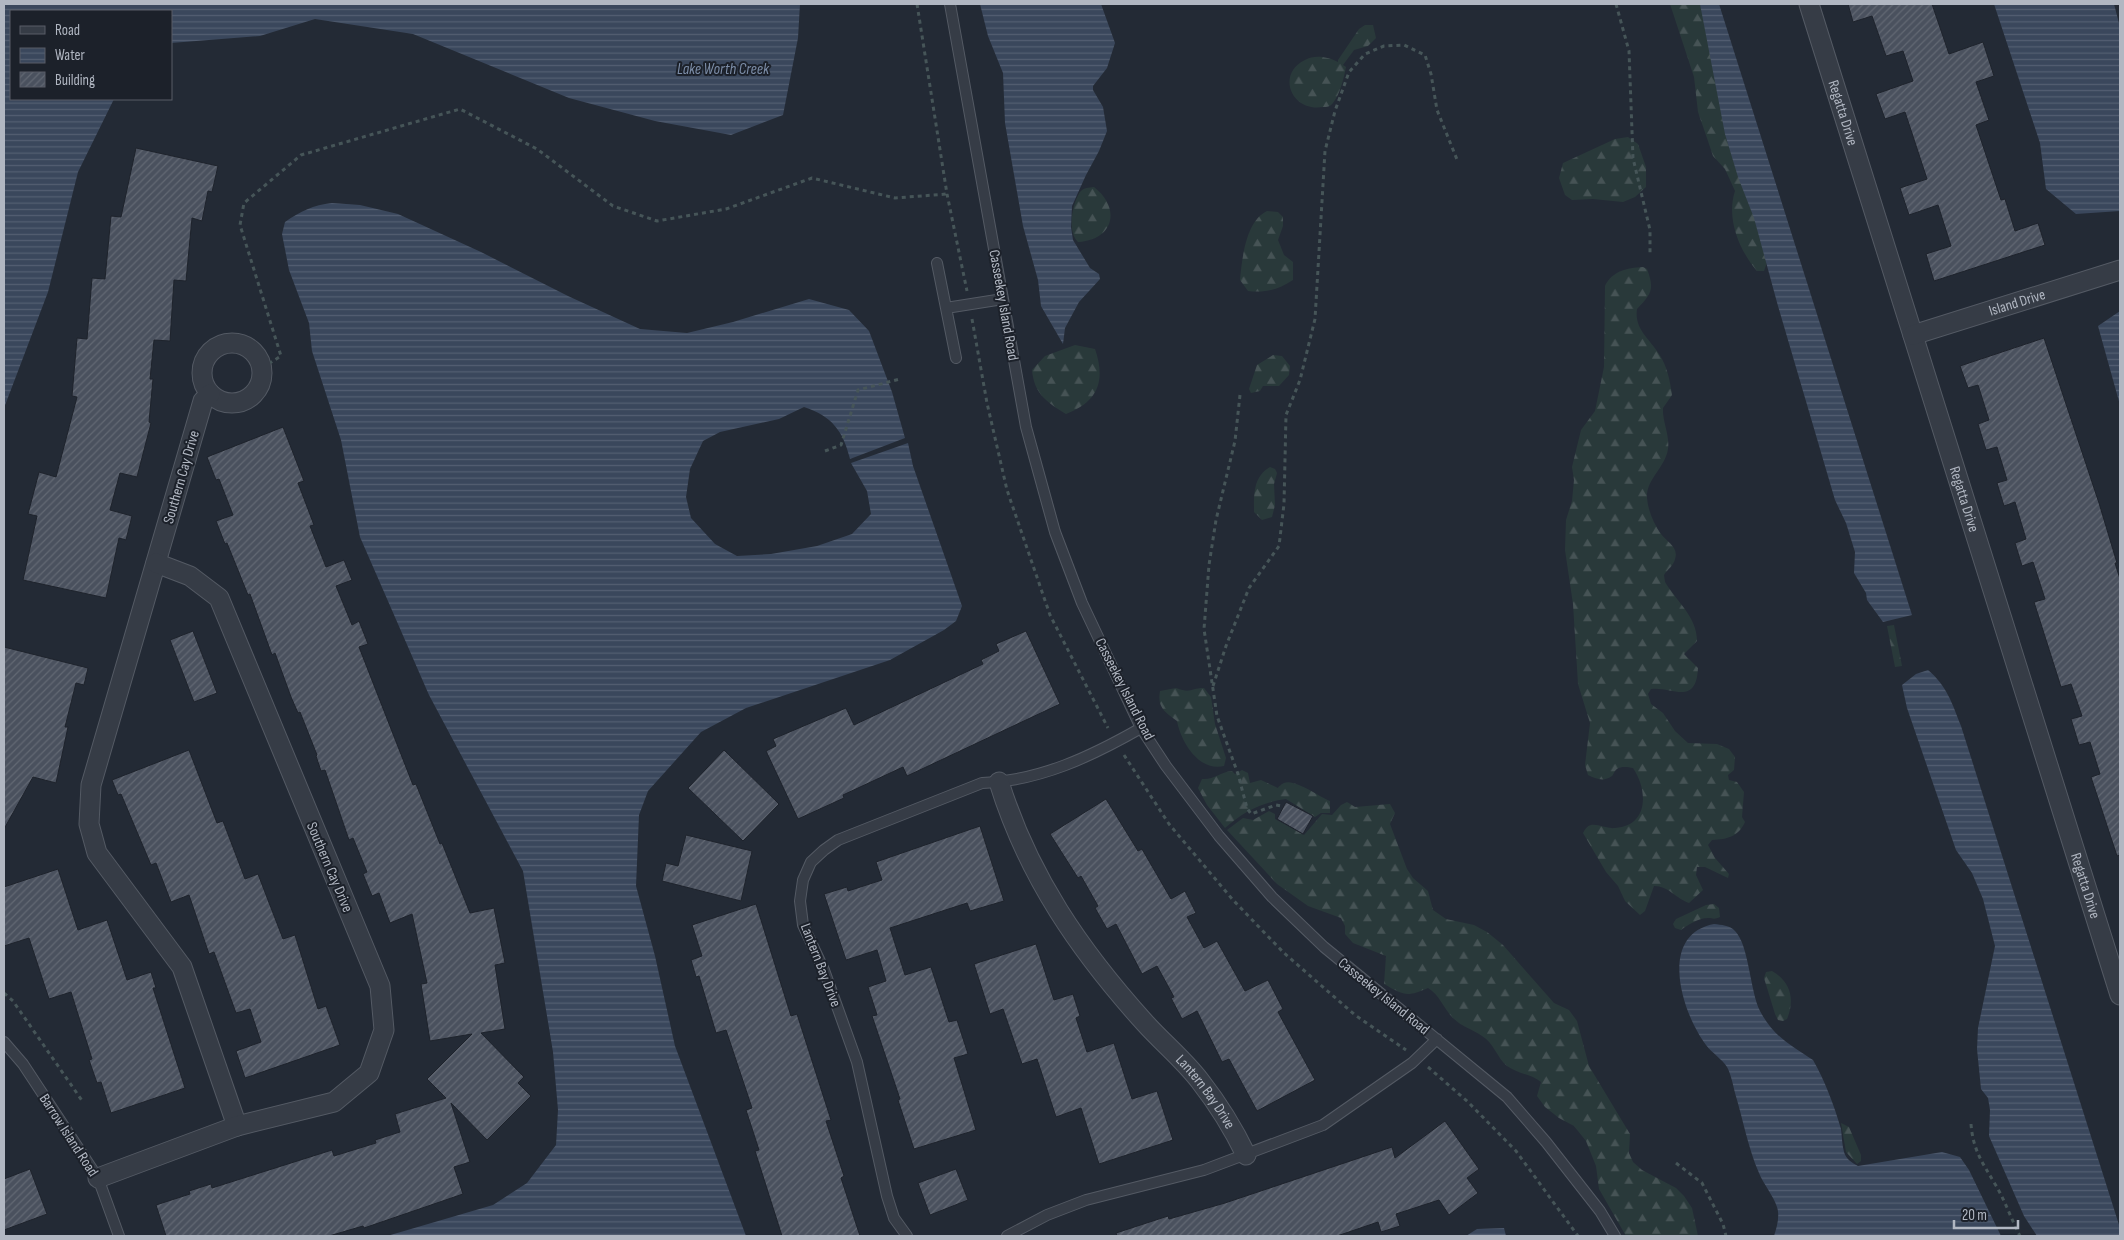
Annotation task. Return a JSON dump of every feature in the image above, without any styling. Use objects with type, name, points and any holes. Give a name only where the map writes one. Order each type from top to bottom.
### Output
[{"type":"street","name":"Regatta Drive","points":[[1809,4],[2120,995]]},
{"type":"street","name":"Island Drive","points":[[1913,335],[2120,270]]},
{"type":"street","points":[[230,343],[245,345],[254,351],[260,359],[262,368],[262,378],[254,395],[246,401],[236,404],[227,403],[210,394],[204,385],[202,375],[203,364],[207,355],[215,348],[230,343]]},
{"type":"street","name":"Southern Cay Drive","points":[[210,394],[203,401],[91,785],[89,824],[97,853],[182,967],[238,1126]]},
{"type":"street","name":"Southern Cay Drive","points":[[98,1178],[238,1126],[334,1102],[369,1073],[384,1030],[380,986],[219,598],[190,576],[156,563]]},
{"type":"street","name":"Lantern Bay Drive","points":[[1000,782],[1010,815],[1032,866],[1061,916],[1097,966],[1145,1024],[1200,1080],[1233,1127],[1246,1155]]},
{"type":"lane","name":"Casseekey Island Road","points":[[950,4],[1026,427],[1055,532],[1082,603],[1141,728],[1166,766],[1219,836],[1272,897],[1324,947],[1507,1097],[1546,1142],[1600,1211],[1615,1236]]},
{"type":"lane","points":[[937,263],[956,358]]},
{"type":"lane","points":[[946,308],[1003,299]]},
{"type":"lane","name":"Lantern Bay Drive","points":[[907,1236],[894,1218],[887,1196],[857,1062],[824,970],[803,925],[800,902],[803,880],[811,862],[838,840],[982,782],[1000,782],[1062,768],[1141,728]]},
{"type":"lane","points":[[1007,1236],[1047,1215],[1086,1200],[1204,1170],[1323,1125],[1417,1058],[1437,1039]]},
{"type":"lane","name":"Barrow Island Road","points":[[4,1042],[22,1064],[98,1178],[119,1236]]},
{"type":"path","points":[[917,4],[947,194],[987,403],[1007,490],[1050,615],[1116,742],[1169,824],[1233,900],[1284,953],[1355,1015],[1417,1058],[1468,1102],[1516,1150],[1578,1236]]},
{"type":"path","points":[[1616,4],[1629,51],[1633,158],[1650,230],[1650,256]]},
{"type":"path","points":[[1213,686],[1226,646],[1249,588],[1279,546],[1284,504],[1286,416],[1300,380],[1315,319],[1325,151],[1335,111],[1348,72],[1365,54],[1384,46],[1404,45],[1425,55],[1431,74],[1437,110],[1458,162]]},
{"type":"path","points":[[262,368],[281,356],[240,225],[244,203],[301,155],[460,109],[537,149],[613,206],[657,221],[726,209],[812,178],[895,198],[947,194]]},
{"type":"path","points":[[825,451],[841,445],[858,390],[900,378]]},
{"type":"path","points":[[1240,395],[1235,441],[1216,520],[1204,611],[1204,629],[1217,716],[1238,774],[1247,808],[1251,814],[1276,805],[1281,806]]},
{"type":"path","points":[[4,993],[13,1001],[84,1102]]},
{"type":"path","points":[[1971,1124],[1972,1140],[1977,1154],[1995,1184],[2020,1236]]},
{"type":"path","points":[[1676,1163],[1702,1182],[1723,1224],[1726,1236]]},
{"type":"green space","points":[[1670,4],[1703,4],[1770,254],[1764,271],[1757,271],[1751,263],[1736,233],[1732,212],[1735,191],[1725,169],[1713,156],[1698,112],[1694,77]]},
{"type":"green space","points":[[1365,25],[1373,25],[1376,38],[1368,46],[1354,50],[1343,65],[1346,67],[1343,81],[1338,95],[1332,104],[1327,107],[1312,107],[1303,104],[1296,98],[1291,91],[1290,82],[1291,74],[1296,66],[1313,57],[1326,58],[1338,62],[1359,29]]},
{"type":"green space","points":[[1628,137],[1638,144],[1646,167],[1646,187],[1635,197],[1623,202],[1593,199],[1572,200],[1565,195],[1559,178],[1563,163],[1615,139]]},
{"type":"green space","points":[[1094,187],[1103,196],[1108,205],[1110,222],[1106,230],[1099,236],[1078,242],[1072,225],[1075,203],[1082,190]]},
{"type":"green space","points":[[1267,211],[1278,212],[1283,217],[1283,226],[1278,240],[1284,255],[1293,262],[1293,280],[1271,290],[1260,292],[1248,291],[1240,280],[1246,241],[1254,223]]},
{"type":"green space","points":[[1643,267],[1647,269],[1651,287],[1646,299],[1637,309],[1638,322],[1643,333],[1664,363],[1672,395],[1663,408],[1668,449],[1663,462],[1649,485],[1647,498],[1656,526],[1675,551],[1674,561],[1664,575],[1665,582],[1694,624],[1697,641],[1684,654],[1698,668],[1693,687],[1688,691],[1651,689],[1648,694],[1651,704],[1663,713],[1675,731],[1688,743],[1717,744],[1729,749],[1735,757],[1734,770],[1728,775],[1729,780],[1737,782],[1744,792],[1742,817],[1745,822],[1736,834],[1728,838],[1712,840],[1708,845],[1715,858],[1729,874],[1728,878],[1705,867],[1697,867],[1696,875],[1703,890],[1689,903],[1664,888],[1654,886],[1645,911],[1640,915],[1625,901],[1618,886],[1606,872],[1583,833],[1591,825],[1609,828],[1626,826],[1640,814],[1643,796],[1638,777],[1633,768],[1619,768],[1612,776],[1606,779],[1597,779],[1588,775],[1585,765],[1590,723],[1578,684],[1573,604],[1565,550],[1566,520],[1572,501],[1574,480],[1572,467],[1581,430],[1595,411],[1604,367],[1605,286],[1612,277],[1621,271]]},
{"type":"green space","points":[[1075,345],[1095,349],[1100,371],[1099,380],[1097,389],[1092,397],[1077,409],[1066,414],[1047,401],[1038,391],[1032,370],[1045,356]]},
{"type":"green space","points":[[1273,355],[1282,356],[1290,366],[1289,375],[1279,386],[1263,386],[1260,391],[1251,393],[1249,389],[1257,365]]},
{"type":"green space","points":[[1270,467],[1275,469],[1277,473],[1274,484],[1275,505],[1272,517],[1262,520],[1254,512],[1255,492],[1260,476]]},
{"type":"green space","points":[[1894,625],[1902,666],[1895,667],[1887,626]]},
{"type":"green space","points":[[1176,688],[1188,691],[1204,688],[1211,697],[1215,724],[1226,758],[1224,766],[1215,767],[1199,760],[1187,746],[1177,721],[1161,706],[1160,691]]},
{"type":"green space","points":[[1242,770],[1248,773],[1250,783],[1261,780],[1278,788],[1283,783],[1288,782],[1307,789],[1330,801],[1330,813],[1321,813],[1315,817],[1286,799],[1253,809],[1225,828],[1207,805],[1198,788],[1202,779],[1232,771],[1235,774]]},
{"type":"green space","points":[[1347,802],[1355,807],[1390,804],[1395,813],[1390,824],[1407,869],[1413,878],[1428,891],[1433,910],[1446,919],[1474,925],[1487,932],[1503,945],[1554,1003],[1569,1010],[1577,1021],[1589,1066],[1630,1134],[1629,1153],[1633,1162],[1642,1170],[1676,1188],[1684,1196],[1692,1208],[1698,1236],[1626,1236],[1599,1189],[1596,1166],[1586,1141],[1574,1126],[1559,1118],[1545,1107],[1537,1096],[1541,1082],[1507,1066],[1486,1039],[1456,1021],[1436,994],[1428,988],[1406,994],[1384,984],[1386,956],[1353,943],[1345,934],[1345,926],[1341,918],[1308,906],[1277,884],[1227,830],[1243,818],[1253,820],[1269,811],[1275,814],[1275,819],[1304,835],[1322,814],[1332,815],[1341,805]]},
{"type":"green space","points":[[1714,904],[1719,908],[1720,917],[1701,919],[1681,930],[1675,928],[1673,924],[1676,919],[1706,905]]},
{"type":"green space","points":[[1772,971],[1783,980],[1790,992],[1791,1005],[1787,1019],[1783,1021],[1778,1020],[1775,1014],[1764,978],[1766,972]]},
{"type":"green space","points":[[1841,1123],[1849,1127],[1861,1155],[1861,1161],[1857,1164],[1846,1152]]},
{"type":"water","name":"Lake Worth Creek","points":[[4,4],[800,4],[798,38],[783,115],[731,135],[655,121],[569,98],[413,34],[315,19],[260,36],[172,43],[172,10],[10,10],[10,100],[114,100],[78,172],[48,292],[4,408]]},
{"type":"water","points":[[980,4],[1101,4],[1115,43],[1107,68],[1093,86],[1093,90],[1103,107],[1107,131],[1072,206],[1071,227],[1073,240],[1090,268],[1099,274],[1100,279],[1079,302],[1065,328],[1063,344],[1041,306],[1038,280],[1023,226],[1005,123],[1003,73],[988,36]]},
{"type":"water","points":[[1700,4],[1719,4],[1912,615],[1883,622],[1867,600],[1866,593],[1854,573],[1855,552],[1846,523],[1835,500],[1754,218],[1738,177],[1725,134]]},
{"type":"water","points":[[1994,4],[2114,4],[2120,27],[2120,211],[2076,214],[2046,189],[2040,143]]},
{"type":"water","points":[[332,203],[360,205],[398,214],[640,329],[687,333],[733,322],[809,299],[849,310],[869,331],[892,392],[905,438],[850,459],[844,440],[835,426],[822,415],[804,407],[779,419],[720,432],[703,441],[690,469],[686,497],[691,518],[715,544],[737,556],[771,554],[817,546],[852,534],[871,514],[867,491],[851,463],[908,443],[913,466],[962,606],[956,621],[944,630],[890,660],[746,708],[701,732],[648,791],[639,815],[636,886],[655,956],[675,1046],[746,1236],[387,1236],[493,1205],[527,1183],[556,1145],[558,1110],[553,1052],[523,871],[429,695],[360,537],[341,440],[312,351],[309,323],[289,270],[282,234],[285,222],[307,209]]},
{"type":"water","points":[[2120,311],[2120,405],[2098,326]]},
{"type":"water","points":[[1928,670],[1940,682],[1952,702],[1961,726],[2120,1228],[2120,1236],[2037,1236],[2024,1216],[1989,1136],[1990,1110],[1988,1098],[1981,1089],[1977,1049],[1978,1028],[1995,946],[1983,899],[1972,873],[1956,850],[1907,708],[1902,685],[1916,674]]},
{"type":"water","points":[[1714,924],[1731,928],[1740,938],[1757,1002],[1765,1020],[1776,1034],[1813,1060],[1835,1111],[1841,1129],[1844,1152],[1848,1159],[1858,1166],[1942,1152],[1960,1157],[1969,1170],[2001,1236],[1774,1236],[1778,1210],[1755,1163],[1730,1073],[1725,1064],[1708,1048],[1697,1031],[1683,996],[1680,959],[1685,943],[1696,931]]},
{"type":"water","points":[[1504,1228],[1506,1236],[1466,1236],[1477,1229]]},
{"type":"building","points":[[1848,4],[1932,4],[1949,54],[1983,42],[1994,76],[1976,82],[1989,120],[1976,125],[2001,200],[2005,199],[2015,231],[2038,223],[2045,245],[1934,281],[1926,254],[1951,246],[1938,205],[1909,215],[1900,188],[1927,179],[1905,112],[1885,119],[1876,94],[1913,81],[1903,51],[1886,56],[1872,16],[1853,22]]},
{"type":"building","points":[[136,148],[218,166],[212,192],[208,191],[202,221],[192,218],[186,281],[174,280],[170,341],[154,340],[150,379],[153,379],[149,422],[151,423],[137,477],[120,473],[110,510],[132,516],[126,540],[119,538],[106,598],[23,580],[37,516],[28,514],[39,472],[56,477],[77,397],[72,396],[77,338],[87,339],[92,278],[105,279],[111,216],[121,217]]},
{"type":"building","points":[[2044,338],[2099,503],[2120,579],[2120,855],[2117,856],[2091,777],[2100,774],[2090,742],[2079,745],[2071,719],[2082,716],[2071,684],[2061,687],[2034,602],[2045,599],[2033,562],[2022,566],[2015,543],[2026,539],[2015,502],[2004,506],[1997,483],[2007,480],[1997,447],[1986,450],[1978,424],[1989,420],[1978,385],[1968,388],[1960,366]]},
{"type":"building","points":[[283,427],[304,481],[298,483],[314,525],[310,526],[326,567],[344,560],[352,580],[336,586],[352,625],[359,621],[368,644],[359,647],[413,785],[416,784],[470,913],[494,908],[505,963],[495,965],[505,1029],[481,1033],[524,1077],[518,1083],[531,1096],[487,1140],[451,1103],[470,1162],[454,1167],[463,1194],[364,1228],[363,1226],[329,1236],[166,1236],[156,1205],[190,1194],[189,1191],[211,1184],[212,1188],[332,1150],[334,1156],[376,1143],[375,1140],[400,1132],[395,1114],[446,1098],[427,1079],[472,1034],[430,1041],[421,984],[427,983],[412,914],[390,923],[379,893],[372,896],[363,874],[367,872],[353,838],[349,840],[325,770],[321,771],[317,755],[300,712],[298,713],[291,697],[275,653],[272,655],[250,594],[248,595],[216,521],[233,515],[219,479],[216,480],[207,457]]},
{"type":"building","points":[[193,631],[217,693],[194,702],[170,640]]},
{"type":"building","points":[[1026,631],[1060,704],[907,776],[903,767],[843,795],[844,798],[798,819],[766,751],[776,746],[773,739],[846,708],[854,725],[983,664],[981,660],[999,651],[996,644]]},
{"type":"building","points":[[4,647],[88,668],[84,685],[76,683],[65,727],[68,727],[56,783],[33,777],[4,829]]},
{"type":"building","points":[[189,750],[217,823],[223,821],[245,879],[258,874],[283,939],[295,935],[318,1009],[326,1006],[340,1045],[245,1078],[236,1051],[261,1042],[250,1009],[236,1013],[214,952],[209,954],[189,895],[171,902],[156,863],[151,865],[121,794],[118,795],[112,780]]},
{"type":"building","points":[[724,750],[779,804],[743,841],[688,788]]},
{"type":"building","points":[[1106,799],[1138,851],[1142,849],[1171,899],[1185,891],[1196,913],[1187,917],[1204,948],[1217,941],[1245,991],[1268,980],[1283,1009],[1278,1012],[1315,1080],[1257,1111],[1229,1059],[1222,1062],[1197,1011],[1182,1019],[1171,998],[1174,997],[1157,966],[1142,974],[1116,924],[1107,929],[1095,908],[1098,906],[1081,876],[1078,878],[1050,834]]},
{"type":"building","points":[[1286,802],[1313,816],[1303,834],[1277,819]]},
{"type":"building","points":[[980,826],[1004,901],[970,911],[967,903],[890,928],[905,975],[931,967],[949,1022],[957,1020],[968,1054],[954,1058],[976,1130],[914,1149],[898,1100],[900,1099],[872,1016],[877,1015],[868,987],[886,981],[877,950],[846,960],[824,894],[847,887],[848,891],[882,880],[876,862]]},
{"type":"building","points":[[686,835],[752,851],[741,901],[662,881],[666,863],[678,866]]},
{"type":"building","points":[[58,869],[78,930],[107,920],[127,980],[151,972],[156,988],[153,988],[185,1088],[111,1113],[101,1082],[97,1083],[89,1060],[92,1059],[71,992],[49,999],[29,938],[4,946],[4,887]]},
{"type":"building","points":[[756,904],[791,1016],[797,1014],[831,1120],[826,1121],[844,1176],[841,1178],[860,1236],[782,1236],[755,1151],[759,1150],[746,1110],[752,1108],[726,1030],[716,1033],[699,976],[696,977],[691,960],[702,956],[692,925]]},
{"type":"building","points":[[1036,944],[1054,1000],[1073,994],[1080,1016],[1076,1018],[1087,1052],[1114,1043],[1132,1099],[1157,1091],[1173,1140],[1099,1164],[1081,1108],[1056,1117],[1037,1059],[1022,1064],[1003,1009],[990,1014],[974,964]]},
{"type":"building","points":[[1445,1121],[1479,1169],[1467,1178],[1478,1193],[1449,1215],[1439,1200],[1396,1214],[1400,1226],[1381,1232],[1378,1222],[1337,1236],[1117,1236],[1116,1233],[1168,1216],[1169,1219],[1225,1203],[1392,1147],[1395,1158]]},
{"type":"building","points":[[30,1169],[47,1214],[4,1230],[4,1179]]},
{"type":"building","points":[[956,1169],[968,1200],[930,1215],[918,1183]]}]
